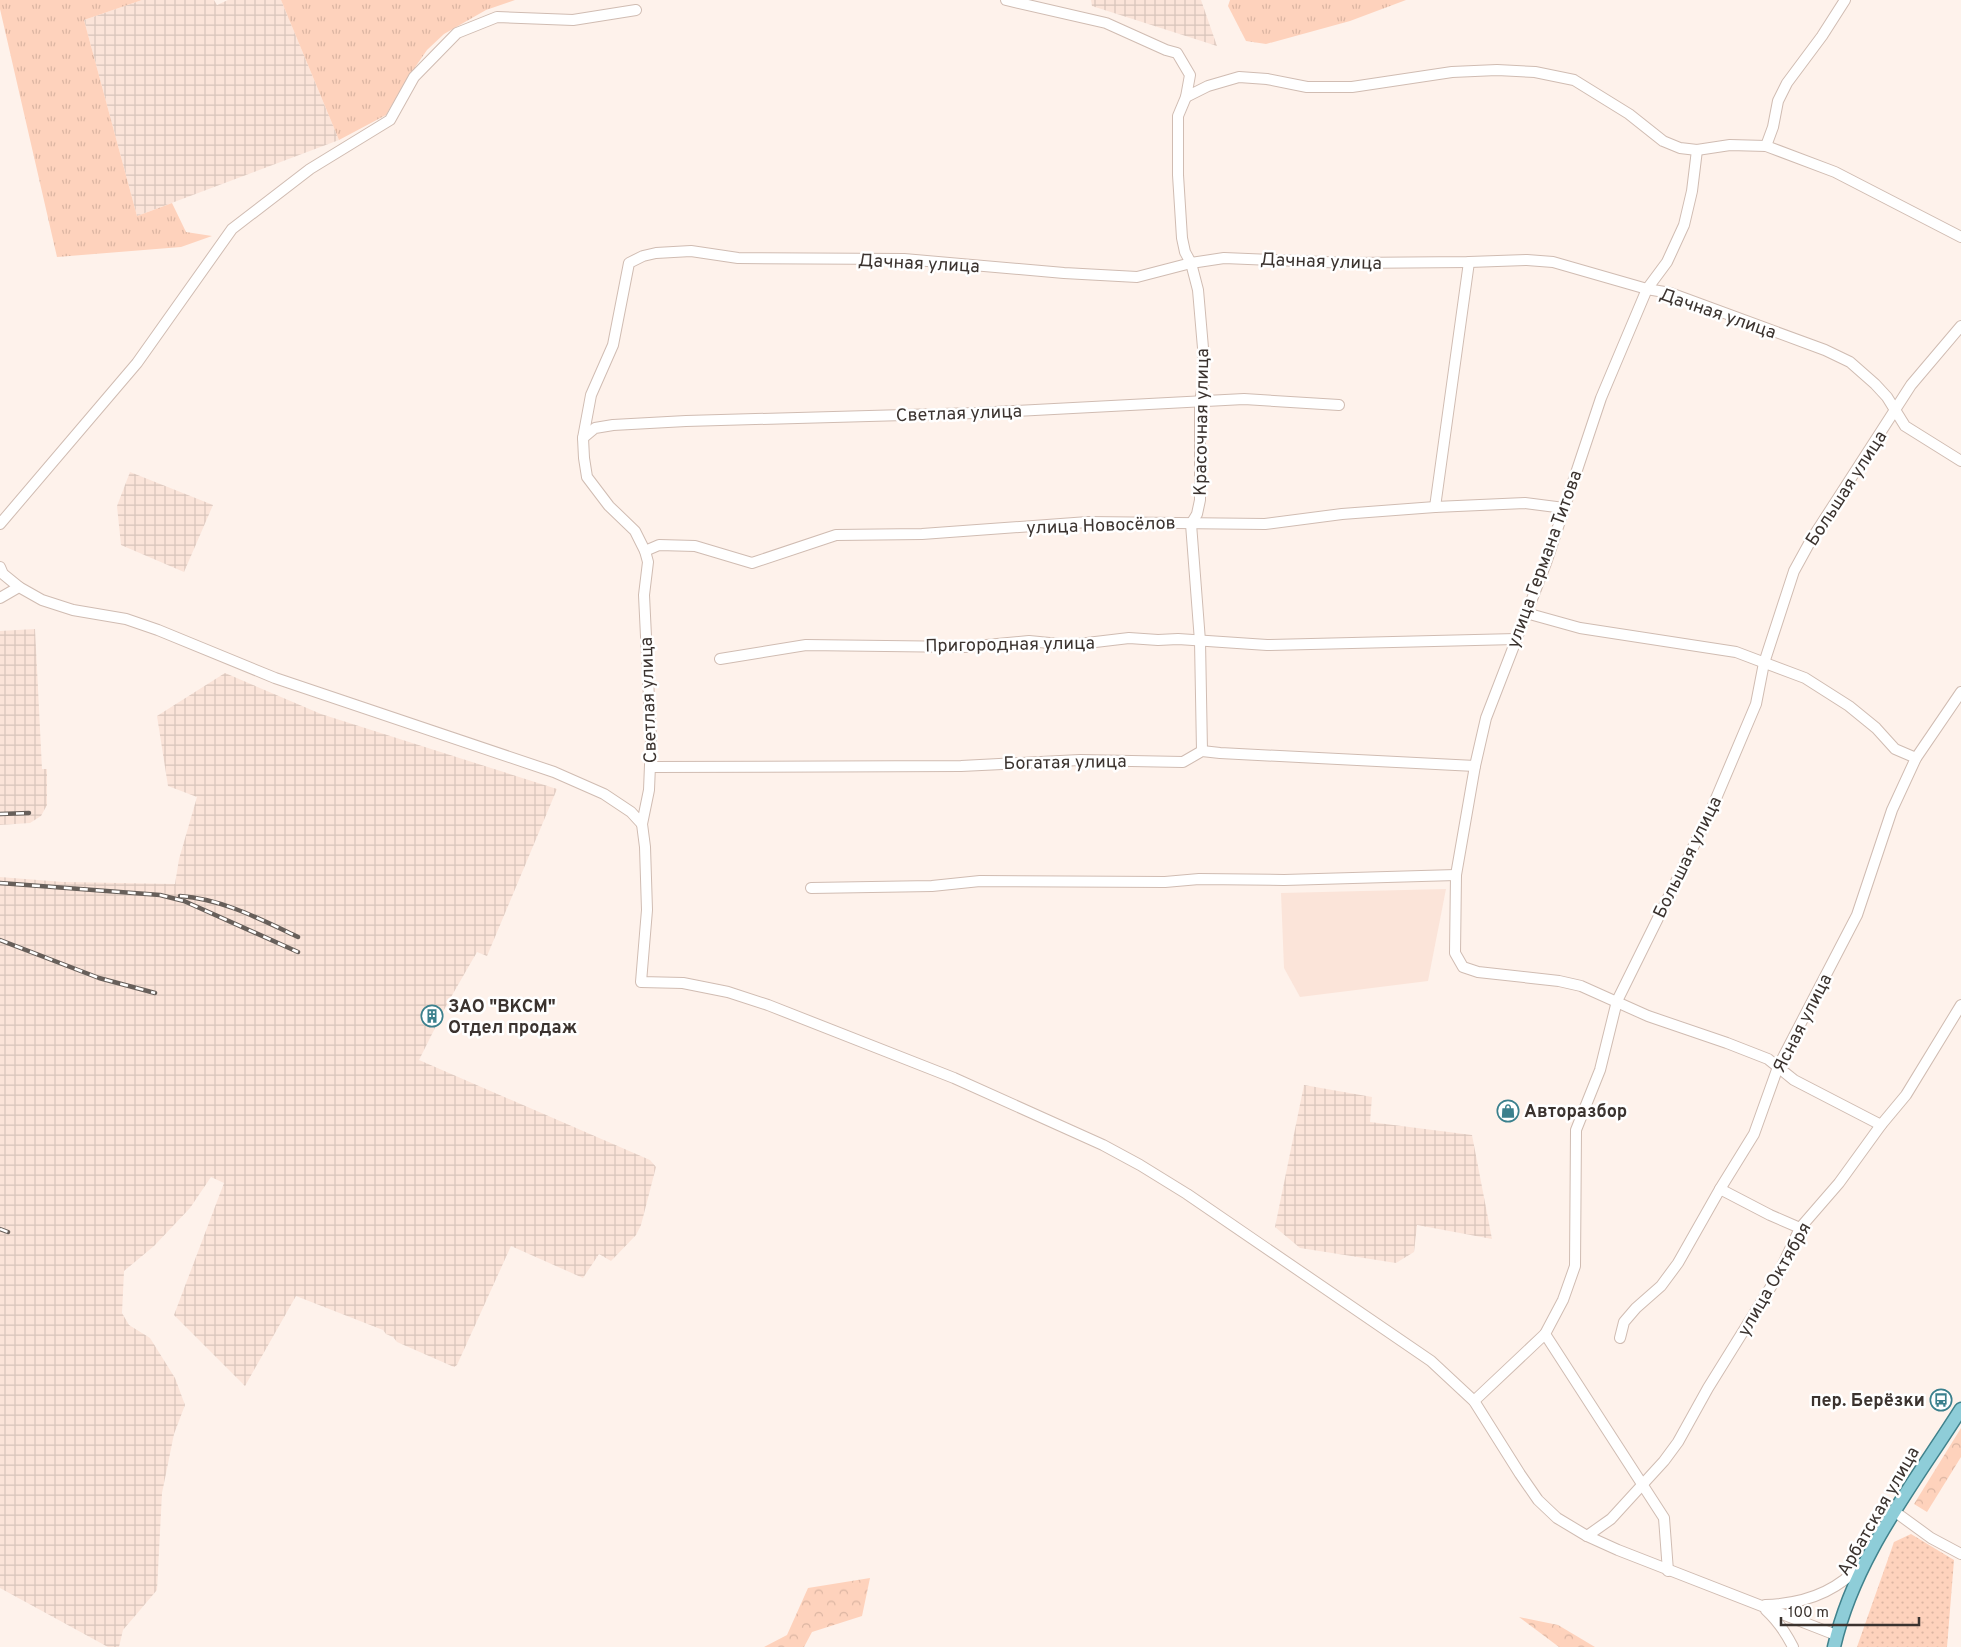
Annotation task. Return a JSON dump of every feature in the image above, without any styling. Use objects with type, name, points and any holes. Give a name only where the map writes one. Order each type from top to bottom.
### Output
[{"type":"main road","name":"Арбатская улица","points":[[1835,1641],[1850,1593],[1870,1554],[1912,1480],[1961,1409]]},
{"type":"street","name":"Красочная улица","points":[[1006,0],[1106,23],[1166,50],[1177,53],[1190,75],[1186,96],[1178,116],[1178,175],[1182,238],[1198,290],[1203,348],[1200,402],[1200,500],[1197,514],[1191,524],[1200,641],[1202,751]]},
{"type":"street","points":[[1766,146],[1773,127],[1778,101],[1787,83],[1822,36],[1845,0]]},
{"type":"street","points":[[0,524],[137,363],[232,229],[310,169],[390,120],[414,77],[457,34],[497,17],[573,20],[636,10]]},
{"type":"street","points":[[1186,96],[1208,86],[1239,78],[1267,79],[1307,86],[1352,86],[1452,72],[1497,70],[1535,72],[1574,80],[1629,114],[1663,141],[1680,148],[1697,150],[1730,145],[1766,146],[1835,172],[1961,237]]},
{"type":"street","name":"улица Германа Титова","points":[[1617,1001],[1581,986],[1559,981],[1478,972],[1463,967],[1455,953],[1456,875],[1475,766],[1486,718],[1546,563],[1601,398],[1647,289],[1668,262],[1684,224],[1692,191],[1697,150]]},
{"type":"street","name":"Дачная улица","points":[[629,264],[643,256],[656,253],[691,251],[738,258],[904,259],[1064,273],[1136,277],[1224,258],[1347,263],[1527,260],[1553,262],[1647,289],[1690,299],[1825,350],[1850,362],[1887,397],[1906,426],[1961,461]]},
{"type":"street","points":[[1435,507],[1469,262]]},
{"type":"street","name":"Светлая улица","points":[[629,264],[613,345],[591,395],[583,438],[587,477],[609,506],[635,531],[648,562],[644,595],[651,767],[649,790],[642,824],[646,847],[647,910],[641,982],[684,983],[728,992],[768,1005],[954,1078],[1103,1145],[1187,1194],[1432,1361],[1474,1401]]},
{"type":"street","name":"Большая улица","points":[[1474,1401],[1546,1334],[1563,1300],[1575,1266],[1577,1208],[1576,1130],[1600,1070],[1617,1001],[1709,815],[1756,704],[1764,663],[1794,571],[1811,540],[1911,386],[1961,326]]},
{"type":"street","name":"Светлая улица","points":[[583,438],[595,428],[613,425],[686,421],[976,413],[1244,399],[1339,405]]},
{"type":"street","name":"улица Новосёлов","points":[[645,551],[659,545],[695,546],[752,563],[836,535],[922,534],[1088,522],[1265,524],[1342,514],[1525,503],[1564,508]]},
{"type":"street","points":[[0,567],[4,574],[19,587],[42,600],[74,610],[126,620],[158,630],[275,678],[554,772],[604,794],[631,812],[642,824]]},
{"type":"street","points":[[0,598],[19,587]]},
{"type":"street","points":[[1526,613],[1580,628],[1736,652],[1812,683],[1849,706],[1869,722],[1895,749],[1916,758]]},
{"type":"street","name":"Пригородная улица","points":[[720,659],[806,645],[965,647],[1029,641],[1070,646],[1128,638],[1267,645],[1516,639]]},
{"type":"street","name":"Ясная улица","points":[[1620,1338],[1624,1322],[1636,1308],[1661,1286],[1678,1262],[1754,1134],[1778,1067],[1857,916],[1892,810],[1916,758],[1961,692]]},
{"type":"street","points":[[1202,751],[1475,766]]},
{"type":"street","name":"Богатая улица","points":[[651,767],[961,766],[1080,760],[1183,762],[1202,751]]},
{"type":"street","points":[[810,888],[932,886],[980,881],[1165,882],[1199,879],[1284,880],[1456,875]]},
{"type":"street","points":[[1617,1001],[1648,1016],[1768,1059],[1794,1080],[1881,1125]]},
{"type":"street","name":"улица Октября","points":[[1587,1536],[1611,1520],[1664,1461],[1678,1442],[1708,1388],[1777,1278],[1800,1228],[1839,1183],[1881,1125],[1906,1095],[1961,1005]]},
{"type":"street","points":[[1720,1189],[1800,1228]]},
{"type":"street","points":[[1546,1334],[1644,1484],[1664,1518],[1668,1570]]},
{"type":"street","points":[[1474,1401],[1538,1500],[1557,1518],[1587,1536],[1759,1605],[1835,1641]]},
{"type":"street","points":[[1894,1511],[1931,1538],[1961,1554]]},
{"type":"street","points":[[1759,1605],[1804,1601],[1830,1590],[1854,1573],[1870,1554]]},
{"type":"street","points":[[1759,1605],[1776,1620],[1793,1647]]},
{"type":"shaded area","points":[[142,0],[214,0],[217,5],[228,0],[281,0],[339,140],[137,216],[84,20]]},
{"type":"shaded area","points":[[1091,0],[1201,0],[1217,46],[1092,6]]},
{"type":"shaded area","points":[[130,472],[213,505],[184,572],[121,545],[117,506]]},
{"type":"shaded area","points":[[35,629],[42,769],[47,769],[47,805],[41,816],[30,823],[0,825],[0,631]]},
{"type":"shaded area","points":[[225,673],[321,714],[557,789],[487,956],[477,952],[447,1004],[419,1060],[650,1160],[656,1167],[641,1225],[636,1235],[611,1261],[599,1254],[583,1278],[511,1246],[457,1365],[454,1367],[397,1342],[383,1330],[296,1296],[245,1386],[174,1315],[224,1183],[211,1177],[190,1208],[154,1246],[124,1271],[122,1313],[129,1325],[150,1338],[175,1378],[185,1405],[174,1434],[162,1493],[157,1590],[123,1630],[119,1647],[108,1647],[0,1588],[0,877],[63,882],[175,884],[179,859],[197,797],[168,786],[157,716]]},
{"type":"shaded area","points":[[1446,889],[1428,981],[1300,997],[1284,968],[1281,893]]},
{"type":"shaded area","points":[[1304,1085],[1372,1097],[1370,1122],[1472,1135],[1492,1239],[1417,1225],[1414,1252],[1396,1263],[1300,1248],[1275,1227]]},
{"type":"green space","points":[[0,0],[142,0],[84,20],[137,216],[172,203],[186,232],[212,236],[181,247],[57,257],[0,9]]},
{"type":"green space","points":[[281,0],[515,0],[486,10],[444,34],[427,50],[386,115],[339,140]]},
{"type":"green space","points":[[1230,0],[1406,0],[1350,21],[1266,44],[1246,41],[1228,6]]},
{"type":"green space","points":[[1961,1428],[1961,1457],[1927,1512],[1914,1504]]},
{"type":"green space","points":[[1911,1534],[1954,1560],[1947,1647],[1857,1647],[1894,1542]]},
{"type":"green space","points":[[870,1578],[862,1616],[812,1632],[804,1647],[764,1647],[787,1635],[808,1588]]},
{"type":"green space","points":[[1519,1617],[1558,1625],[1595,1647],[1559,1647]]},
{"type":"railway","points":[[0,814],[29,813]]},
{"type":"railway","points":[[0,883],[160,895],[184,901],[298,952]]},
{"type":"railway","points":[[180,896],[211,901],[226,906],[298,937]]},
{"type":"railway","points":[[0,940],[99,978],[155,993]]},
{"type":"railway","points":[[0,1229],[8,1232]]},
{"type":"place","name":"ЗАО \"ВКСМ\" Отдел продаж","points":[[432,1016]]},
{"type":"place","name":"Авторазбор","points":[[1508,1111]]},
{"type":"place","name":"пер. Берёзки","points":[[1941,1400]]}]
